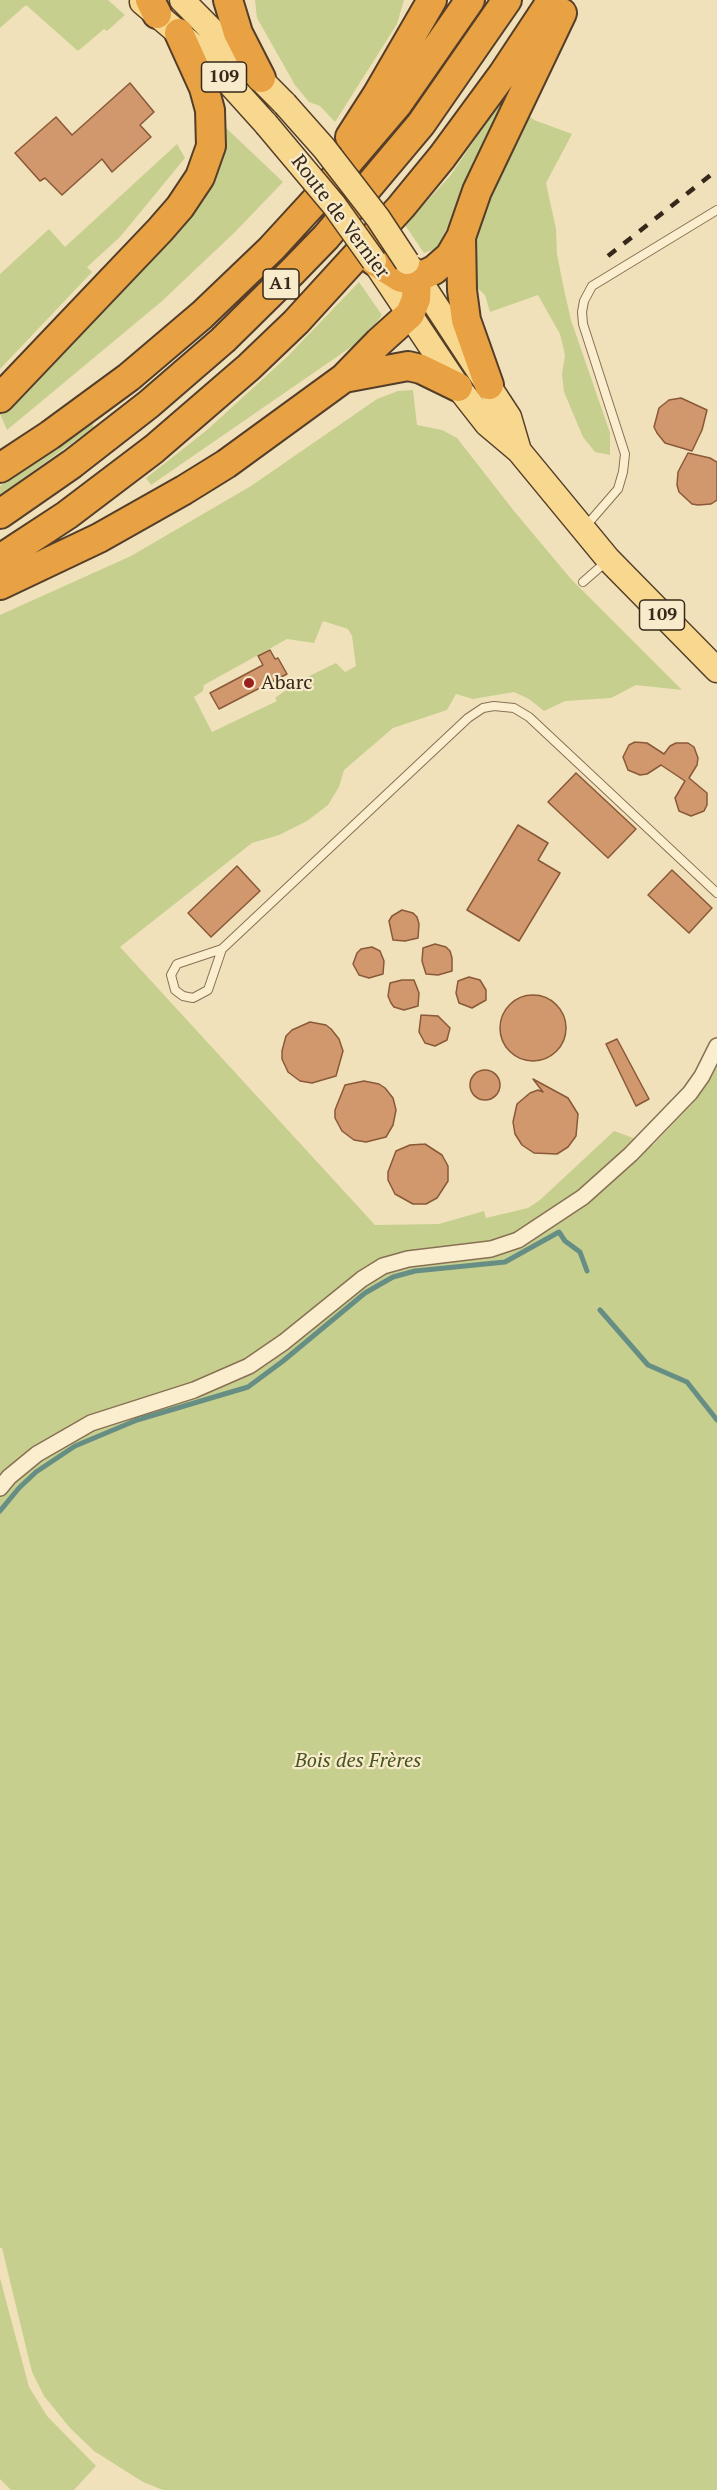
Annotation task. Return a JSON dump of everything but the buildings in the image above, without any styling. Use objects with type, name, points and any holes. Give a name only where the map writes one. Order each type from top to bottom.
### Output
[{"type":"highway","points":[[228,0],[238,33],[261,78]]},
{"type":"highway","points":[[271,249],[353,132],[432,0]]},
{"type":"highway","name":"A1","points":[[0,468],[136,371],[202,315],[271,249],[397,105],[470,0]]},
{"type":"highway","name":"A1","points":[[0,514],[72,464],[149,404],[223,340],[292,272],[326,237],[415,132],[507,0]]},
{"type":"highway","points":[[0,560],[67,515],[154,449],[241,375],[296,322],[387,224],[442,157],[497,82],[552,0]]},
{"type":"highway","points":[[382,272],[401,278],[412,270],[434,270],[443,263],[461,237],[477,191],[568,0]]},
{"type":"highway","points":[[0,398],[160,230],[186,199],[200,177],[211,146],[210,110],[204,88],[179,33]]},
{"type":"highway","points":[[461,237],[460,271],[466,320],[489,384]]},
{"type":"highway","points":[[0,585],[99,538],[184,490],[235,457],[344,378],[379,342],[410,315],[416,299],[412,270]]},
{"type":"highway","points":[[344,378],[408,366],[421,369],[458,387]]},
{"type":"main road","name":"109","points":[[182,0],[261,78],[324,148],[378,218],[412,270]]},
{"type":"main road","name":"Route de Vernier","points":[[149,5],[202,53],[334,205],[382,272],[458,387],[487,424],[519,451],[608,559],[717,670]]},
{"type":"main road","name":"Route de Vernier","points":[[412,270],[509,417],[519,451]]},
{"type":"street","points":[[0,1488],[9,1477],[37,1454],[91,1423],[194,1390],[249,1366],[284,1342],[373,1271],[395,1262],[492,1249],[518,1240],[583,1197],[631,1154],[690,1094],[717,1046]]},
{"type":"lane","points":[[582,530],[618,489],[625,454],[583,324],[584,301],[592,286],[717,210]]},
{"type":"lane","points":[[583,582],[608,559]]},
{"type":"lane","points":[[222,949],[208,990],[193,998],[183,996],[175,990],[171,975],[177,964],[222,949],[468,717],[483,708],[494,706],[514,708],[530,717],[717,893]]},
{"type":"green space","points":[[0,0],[108,0],[125,15],[78,51],[26,5],[0,28]]},
{"type":"green space","points":[[255,0],[404,0],[397,24],[335,122],[320,106],[309,102],[295,85],[257,18]]},
{"type":"green space","points":[[519,75],[523,76],[437,248],[424,253],[405,225],[450,176]]},
{"type":"green space","points":[[526,114],[534,120],[572,134],[546,183],[556,229],[557,254],[571,320],[610,433],[610,455],[595,452],[583,437],[564,392],[562,374],[565,355],[560,334],[538,295],[490,312],[485,295],[473,284],[470,242]]},
{"type":"green space","points":[[224,126],[283,182],[235,232],[161,302],[7,430],[0,414],[190,214]]},
{"type":"green space","points":[[177,144],[185,158],[120,237],[87,267],[92,272],[0,369],[0,274],[49,229],[65,247]]},
{"type":"green space","points":[[359,282],[382,315],[367,336],[151,485],[146,478],[207,430],[288,356]]},
{"type":"green space","name":"Bois des Frères","points":[[413,390],[417,425],[442,430],[457,438],[571,579],[682,690],[636,685],[611,698],[565,701],[544,711],[529,699],[514,692],[473,699],[456,694],[447,710],[393,728],[344,770],[339,787],[328,805],[307,821],[279,835],[252,843],[120,947],[375,1225],[439,1224],[484,1211],[486,1218],[528,1208],[540,1200],[614,1131],[653,1145],[692,1104],[717,1066],[717,2490],[163,2490],[143,2482],[94,2451],[70,2428],[44,2396],[32,2372],[2,2248],[0,2248],[0,615],[131,556],[251,486],[377,399],[398,391]],"holes":[[[323,621],[348,629],[352,636],[356,666],[345,672],[336,663],[299,681],[275,698],[277,701],[212,732],[194,697],[203,691],[204,685],[287,639],[314,643]]]},
{"type":"green space","points":[[92,423],[94,427],[0,495],[0,486]]},
{"type":"green space","points":[[0,2278],[29,2387],[47,2416],[96,2466],[74,2490],[11,2490],[0,2479]]},
{"type":"waterway","points":[[0,1511],[36,1472],[75,1446],[137,1420],[248,1387],[365,1293],[393,1277],[415,1271],[505,1262],[559,1232],[565,1241],[580,1252],[587,1271]]},
{"type":"waterway","points":[[600,1310],[648,1365],[687,1382],[717,1420]]},
{"type":"railway","points":[[608,256],[717,170]]},
{"type":"place","name":"Abarc","points":[[249,683]]}]
